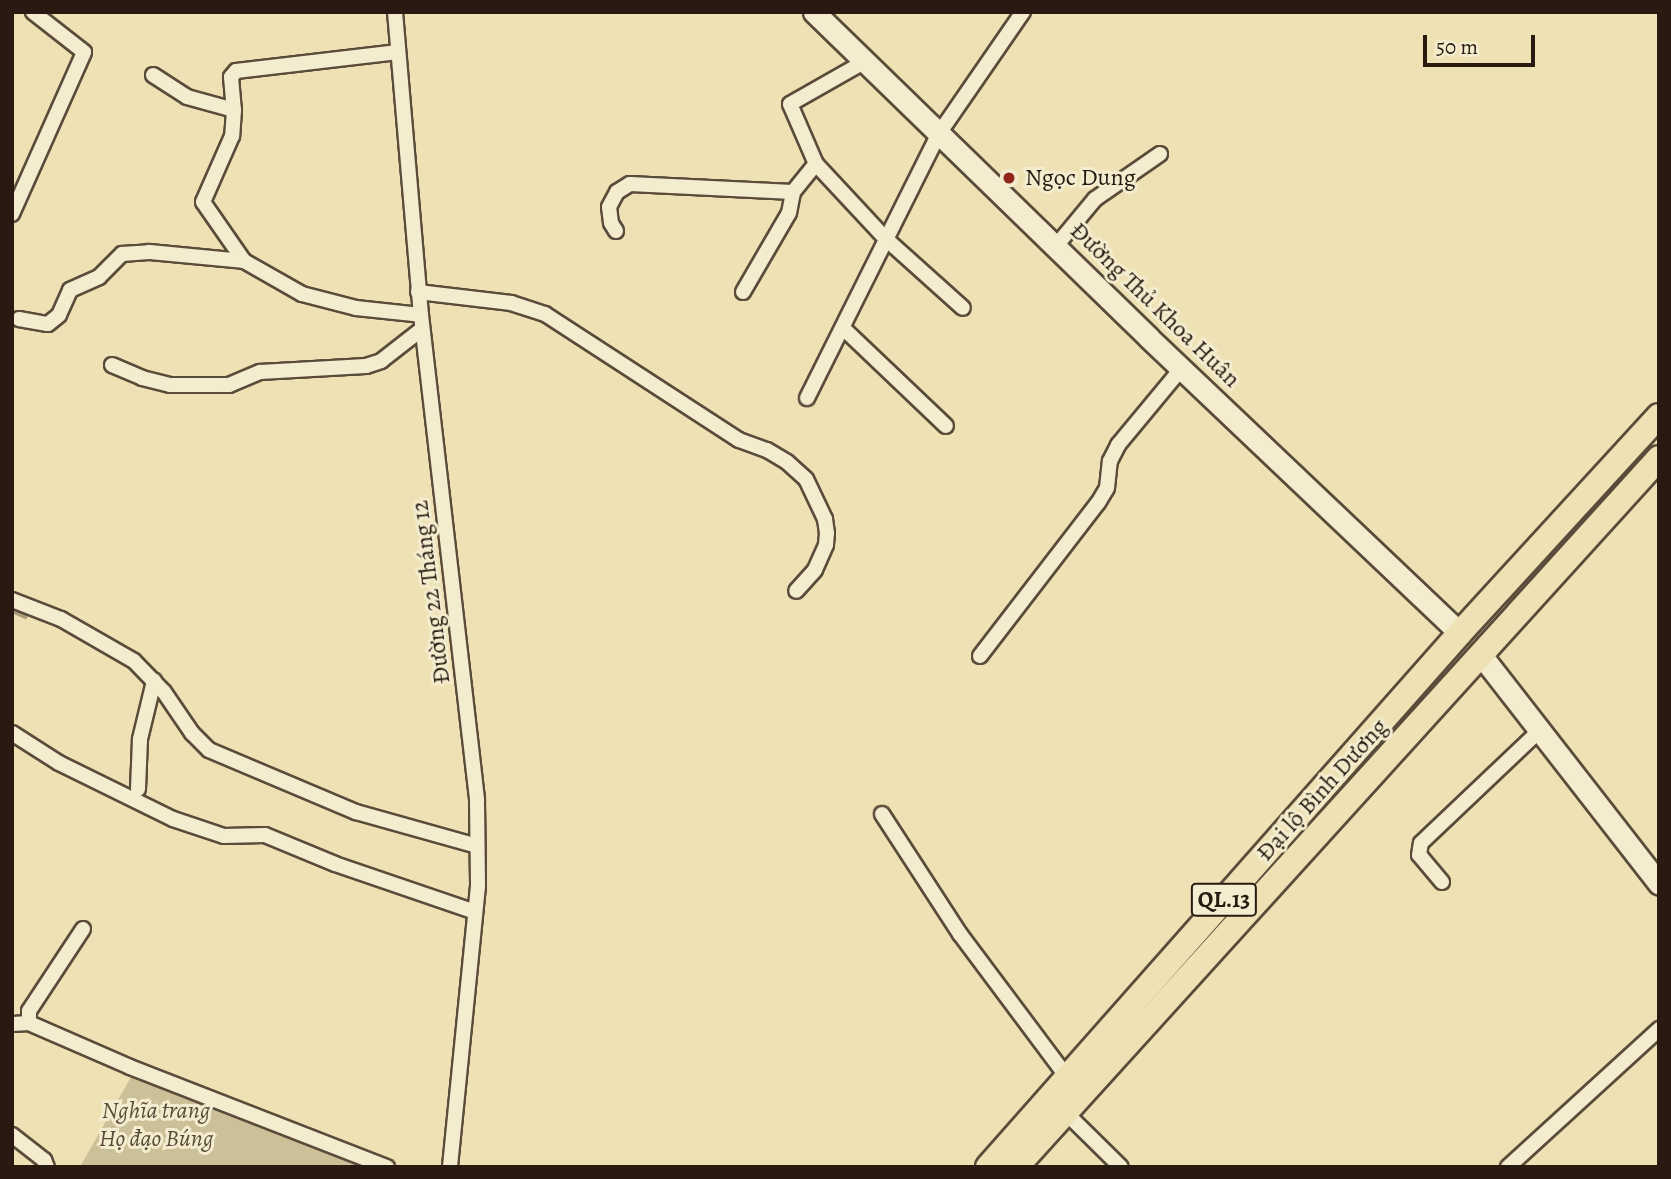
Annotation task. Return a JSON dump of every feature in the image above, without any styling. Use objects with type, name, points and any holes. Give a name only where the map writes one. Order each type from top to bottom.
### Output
[{"type":"highway","name":"Đại lộ Bình Dương","points":[[988,1167],[1460,633],[1659,416]]},
{"type":"highway","name":"Đại lộ Bình Dương","points":[[1016,1167],[1659,458]]},
{"type":"highway","points":[[1460,633],[1481,655]]},
{"type":"main road","name":"Đường Thủ Khoa Huân","points":[[814,12],[1460,633]]},
{"type":"main road","points":[[1481,655],[1659,884]]},
{"type":"street","points":[[12,214],[84,51],[33,12]]},
{"type":"street","name":"Đường 22 Tháng 12","points":[[395,12],[421,322],[475,787],[475,912],[450,1167]]},
{"type":"street","points":[[807,398],[939,135],[1023,12]]},
{"type":"street","points":[[244,261],[203,202],[232,136],[234,110],[231,77],[236,71],[398,52]]},
{"type":"street","points":[[864,62],[790,104],[816,163],[886,239],[963,308]]},
{"type":"street","points":[[153,75],[187,97],[234,110]]},
{"type":"street","points":[[1056,246],[1096,199],[1160,154]]},
{"type":"street","points":[[743,292],[789,214],[793,192],[816,163]]},
{"type":"street","points":[[616,230],[611,223],[609,207],[617,192],[630,184],[793,192]]},
{"type":"street","points":[[19,319],[48,324],[59,314],[70,290],[99,277],[122,254],[149,252],[244,261],[302,294],[421,322]]},
{"type":"street","points":[[418,292],[511,303],[545,314],[739,440],[767,450],[787,462],[806,479],[825,519],[827,533],[826,545],[816,570],[796,591]]},
{"type":"street","points":[[112,365],[142,378],[170,385],[229,385],[260,372],[366,366],[381,360],[421,322]]},
{"type":"street","points":[[842,328],[946,426]]},
{"type":"street","points":[[980,656],[1098,503],[1107,488],[1110,461],[1118,445],[1182,368]]},
{"type":"street","points":[[12,600],[61,619],[120,650],[154,681],[192,733],[209,750],[356,812],[477,846]]},
{"type":"street","points":[[138,789],[140,739],[154,681]]},
{"type":"street","points":[[1442,882],[1419,855],[1421,843],[1541,729]]},
{"type":"street","points":[[12,733],[59,763],[173,819],[224,836],[265,835],[335,864],[475,912]]},
{"type":"street","points":[[882,814],[960,934],[1068,1077]]},
{"type":"street","points":[[29,1023],[29,1011],[83,929]]},
{"type":"street","points":[[12,1024],[29,1023],[130,1067],[387,1167]]},
{"type":"street","points":[[1508,1167],[1659,1029]]},
{"type":"street","points":[[1065,1112],[1121,1167]]},
{"type":"street","points":[[12,1135],[44,1160],[47,1167]]},
{"type":"green space","name":"Nghĩa trang Họ đạo Búng","points":[[135,1070],[378,1167],[80,1167]]},
{"type":"waterway","points":[[12,610],[25,616]]},
{"type":"place","name":"Ngọc Dung","points":[[1009,178]]}]
